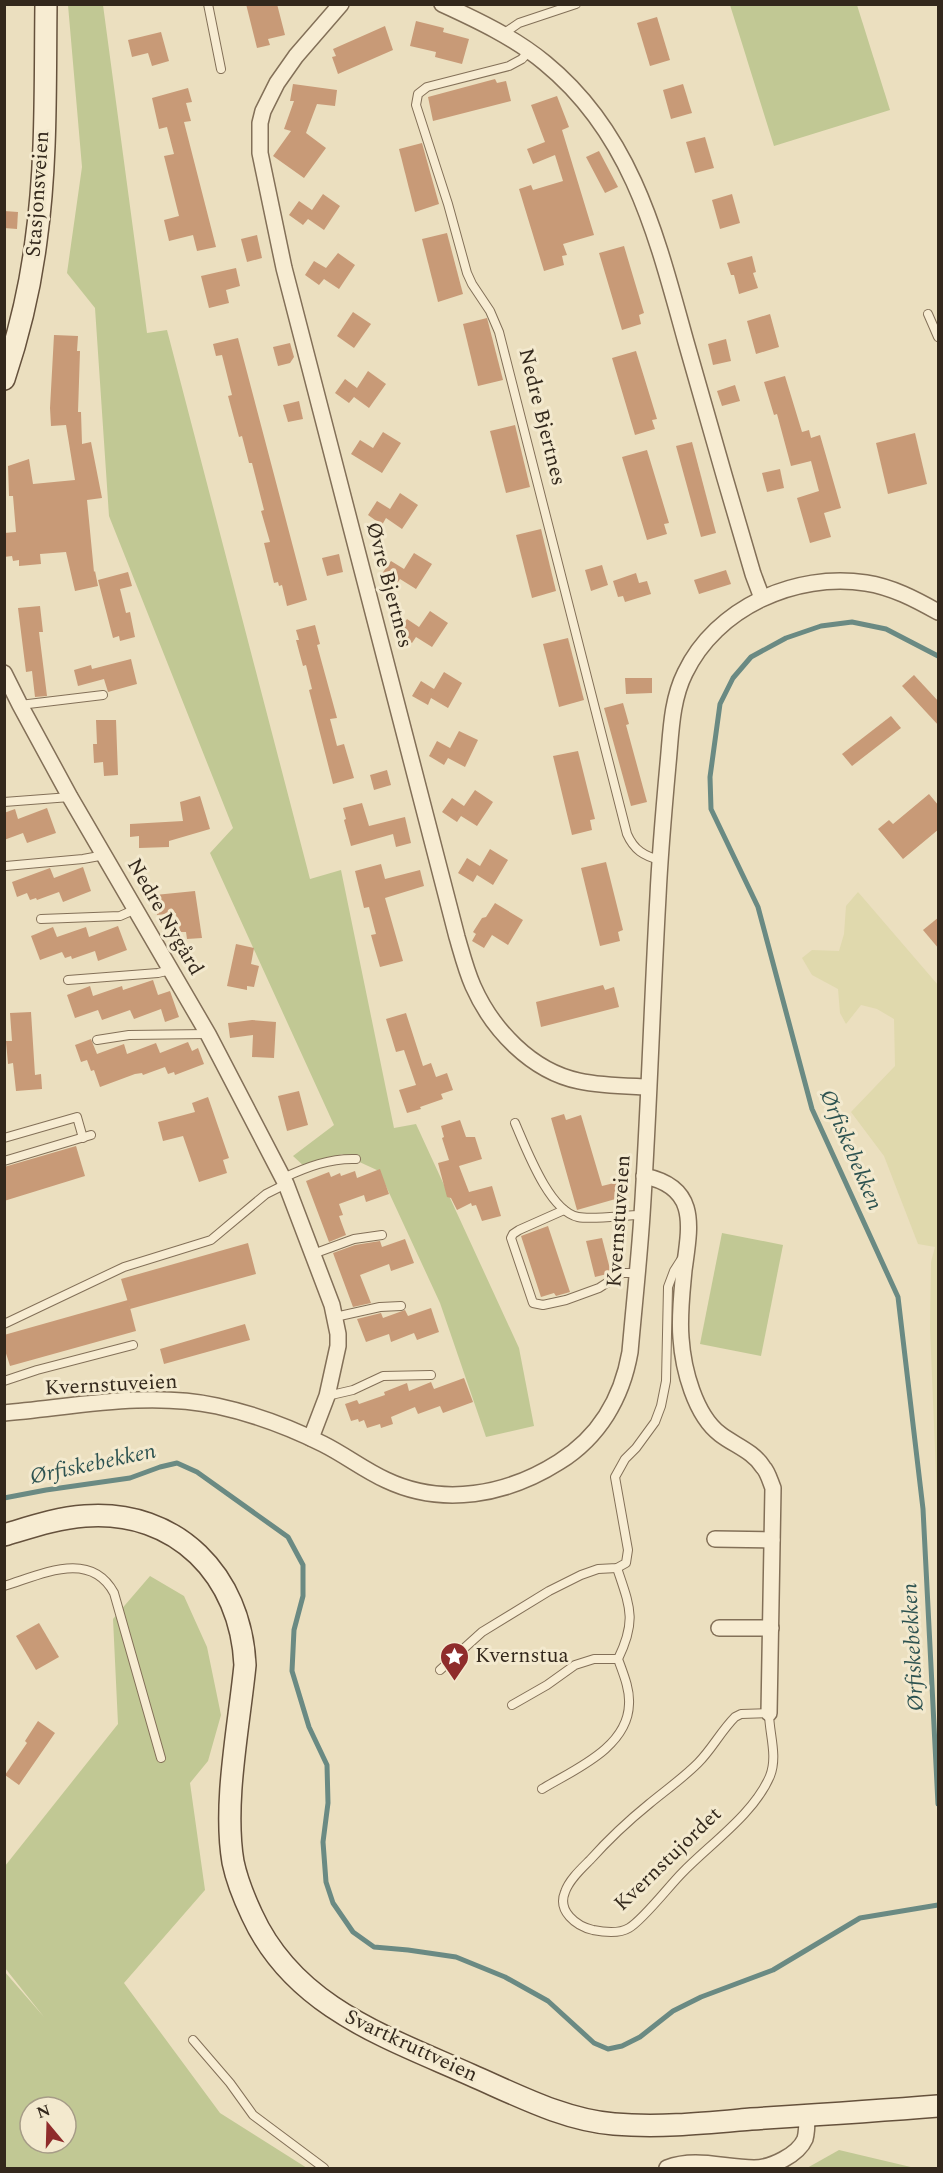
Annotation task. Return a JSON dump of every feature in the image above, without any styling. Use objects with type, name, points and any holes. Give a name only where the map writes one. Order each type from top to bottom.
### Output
[{"type":"street","name":"Stasjonsveien","points":[[4,379],[31,273],[39,212],[43,156],[46,4]]},
{"type":"street","name":"Øvre Bjertnes","points":[[341,4],[296,56],[277,83],[263,111],[260,123],[260,153],[287,279],[457,937],[472,985],[485,1009],[503,1033],[532,1059],[577,1081],[648,1087]]},
{"type":"street","points":[[442,4],[529,51],[559,75],[587,105],[620,152],[643,200],[661,254],[753,574],[762,598]]},
{"type":"street","name":"Kvernstuveien","points":[[4,1413],[130,1401],[192,1402],[258,1417],[311,1438],[385,1480],[410,1489],[452,1496],[481,1493],[512,1484],[541,1472],[581,1446],[602,1423],[618,1396],[630,1352],[642,1215],[660,860],[671,735],[680,686],[697,652],[714,632],[735,614],[762,598],[787,589],[826,583],[864,583],[908,595],[938,610]]},
{"type":"street","name":"Nedre Nygård","points":[[4,673],[70,797],[208,1034],[285,1181],[335,1317],[338,1346],[327,1396],[311,1438]]},
{"type":"street","points":[[644,1176],[659,1179],[672,1186],[685,1202],[690,1228],[686,1255]]},
{"type":"street","name":"Kvernstujordet","points":[[686,1255],[682,1291],[681,1339],[689,1382],[707,1422],[719,1434],[748,1451],[764,1467],[773,1488],[769,1713]]},
{"type":"street","name":"Svartkruttveien","points":[[4,1535],[69,1518],[121,1517],[156,1527],[171,1535],[199,1554],[218,1577],[235,1608],[244,1645],[245,1665],[231,1799],[233,1863],[248,1905],[266,1942],[289,1971],[324,2002],[357,2023],[544,2107],[592,2121],[614,2124],[666,2125],[939,2106]]},
{"type":"street","points":[[715,1539],[772,1540]]},
{"type":"street","points":[[719,1628],[771,1628]]},
{"type":"street","points":[[667,2169],[701,2162],[757,2168],[778,2162],[793,2153],[805,2139],[807,2115]]},
{"type":"lane","points":[[208,4],[221,69]]},
{"type":"lane","points":[[502,35],[519,23],[576,4]]},
{"type":"lane","name":"Nedre Bjertnes","points":[[529,51],[522,59],[509,66],[427,87],[418,94],[416,105],[448,204],[467,273],[490,311],[499,332],[627,834],[638,851],[660,860]]},
{"type":"lane","points":[[928,314],[939,338]]},
{"type":"lane","points":[[20,705],[103,695]]},
{"type":"lane","points":[[4,802],[70,797]]},
{"type":"lane","points":[[6,866],[84,860],[105,855]]},
{"type":"lane","points":[[41,919],[120,916],[136,909]]},
{"type":"lane","points":[[68,980],[158,973],[172,969]]},
{"type":"lane","points":[[97,1040],[129,1035],[208,1034]]},
{"type":"lane","points":[[4,1138],[77,1117],[87,1137],[4,1161]]},
{"type":"lane","points":[[515,1123],[550,1194],[564,1210],[580,1217],[642,1215]]},
{"type":"lane","points":[[4,1324],[124,1267],[211,1240],[266,1194],[313,1166],[339,1158],[356,1159]]},
{"type":"lane","points":[[564,1210],[519,1230],[511,1238],[533,1303],[543,1305],[566,1300],[598,1288],[622,1273],[637,1273]]},
{"type":"lane","points":[[313,1254],[354,1239],[382,1235]]},
{"type":"lane","points":[[440,1670],[482,1632],[549,1591],[581,1575],[598,1569],[617,1568],[626,1563],[628,1550],[615,1477],[622,1464],[655,1422],[661,1406],[666,1381],[668,1287],[674,1271],[686,1255]]},
{"type":"lane","points":[[335,1317],[380,1306],[401,1306]]},
{"type":"lane","points":[[4,1381],[133,1345]]},
{"type":"lane","points":[[327,1396],[353,1390],[383,1376],[431,1375]]},
{"type":"lane","points":[[4,1586],[72,1568],[91,1571],[107,1582],[114,1593],[160,1758]]},
{"type":"lane","points":[[542,1789],[601,1752],[615,1739],[627,1716],[629,1704],[626,1680],[618,1659],[627,1636],[631,1615],[617,1568]]},
{"type":"lane","points":[[512,1705],[576,1665],[594,1659],[618,1659]]},
{"type":"lane","name":"Kvernstujordet","points":[[769,1713],[773,1768],[760,1792],[734,1824],[683,1872],[631,1927],[613,1932],[597,1931],[587,1929],[572,1919],[564,1909],[565,1891],[581,1869],[614,1834],[699,1762],[735,1717],[741,1714],[769,1713]]},
{"type":"lane","points":[[193,2040],[230,2083],[253,2115],[324,2169]]},
{"type":"shaded area","points":[[858,892],[938,985],[938,1522],[930,1328],[931,1262],[935,1247],[918,1244],[884,1156],[851,1112],[895,1066],[894,1019],[877,1009],[861,1005],[846,1024],[840,1013],[838,989],[812,975],[802,958],[812,950],[839,951],[844,934],[846,906]]},
{"type":"green space","points":[[68,5],[103,5],[147,333],[167,330],[310,879],[341,870],[394,1128],[416,1124],[519,1348],[534,1426],[486,1437],[440,1303],[379,1171],[342,1154],[306,1168],[293,1156],[334,1125],[210,853],[233,828],[109,516],[95,308],[67,273],[82,167]]},
{"type":"green space","points":[[730,5],[857,5],[890,110],[774,146]]},
{"type":"green space","points":[[722,1233],[783,1245],[761,1356],[700,1344]]},
{"type":"green space","points":[[150,1576],[184,1596],[207,1647],[221,1715],[208,1761],[190,1783],[205,1890],[124,1983],[220,2113],[307,2168],[5,2168],[4,1971],[44,2017],[5,1968],[5,1866],[118,1724],[113,1619]]},
{"type":"green space","points":[[839,2150],[915,2168],[807,2168]]},
{"type":"building","points":[[246,4],[277,4],[285,35],[268,39],[270,45],[257,48]]},
{"type":"building","points":[[657,17],[670,60],[650,66],[637,23]]},
{"type":"building","points":[[416,21],[444,28],[443,32],[469,39],[462,64],[435,57],[436,52],[410,46]]},
{"type":"building","points":[[385,26],[393,50],[338,74],[332,57],[336,56],[333,49]]},
{"type":"building","points":[[161,32],[169,61],[152,66],[148,53],[132,57],[128,40]]},
{"type":"building","points":[[495,79],[497,83],[506,81],[511,101],[433,121],[428,97]]},
{"type":"building","points":[[293,84],[337,90],[335,106],[317,104],[306,133],[326,148],[304,178],[273,156],[291,131],[284,129],[294,101],[290,101]]},
{"type":"building","points":[[683,84],[692,113],[671,119],[663,90]]},
{"type":"building","points":[[188,88],[192,102],[186,103],[191,121],[184,122],[216,247],[197,251],[193,235],[169,241],[164,220],[179,216],[164,156],[174,154],[167,127],[159,129],[152,98]]},
{"type":"building","points":[[557,96],[569,127],[562,130],[594,235],[563,244],[567,255],[562,256],[564,265],[544,271],[519,189],[531,185],[533,190],[563,181],[555,155],[533,164],[527,149],[545,142],[531,105]]},
{"type":"building","points":[[705,137],[714,168],[695,173],[686,142]]},
{"type":"building","points":[[422,143],[439,204],[415,212],[399,149]]},
{"type":"building","points":[[599,151],[618,187],[605,193],[586,157]]},
{"type":"building","points":[[323,194],[340,206],[324,230],[308,219],[303,225],[289,215],[299,201],[312,210]]},
{"type":"building","points":[[732,194],[740,223],[720,229],[712,200]]},
{"type":"building","points":[[4,211],[18,212],[17,229],[4,228]]},
{"type":"building","points":[[447,233],[463,294],[438,302],[422,239]]},
{"type":"building","points":[[257,235],[262,258],[247,262],[241,239]]},
{"type":"building","points":[[624,246],[644,313],[639,315],[641,324],[622,330],[599,253]]},
{"type":"building","points":[[338,253],[355,265],[339,289],[324,279],[319,285],[305,275],[314,261],[326,268]]},
{"type":"building","points":[[752,256],[756,272],[753,273],[758,288],[739,294],[734,275],[731,275],[727,263]]},
{"type":"building","points":[[236,268],[240,286],[226,290],[229,303],[209,308],[201,276]]},
{"type":"building","points":[[353,312],[371,324],[354,348],[337,336]]},
{"type":"building","points":[[770,314],[779,347],[756,354],[747,321]]},
{"type":"building","points":[[487,318],[503,380],[478,386],[463,324]]},
{"type":"building","points":[[54,335],[78,336],[77,351],[80,351],[78,412],[81,412],[82,444],[91,442],[102,498],[87,500],[94,572],[98,586],[75,591],[66,552],[40,554],[41,564],[19,566],[19,560],[13,561],[12,556],[4,557],[4,533],[16,532],[13,496],[9,496],[8,466],[29,459],[33,484],[75,480],[66,425],[51,426]]},
{"type":"building","points":[[238,338],[307,600],[287,606],[282,585],[279,586],[278,582],[274,583],[264,543],[270,542],[261,511],[264,510],[252,463],[249,463],[242,436],[239,437],[228,396],[232,395],[222,355],[216,356],[213,344]]},
{"type":"building","points":[[726,339],[731,361],[713,365],[708,344]]},
{"type":"building","points":[[290,343],[294,357],[290,363],[278,366],[273,347]]},
{"type":"building","points":[[636,351],[657,419],[652,420],[655,429],[635,435],[612,358]]},
{"type":"building","points":[[368,371],[386,384],[369,408],[354,397],[349,403],[335,393],[345,379],[357,388]]},
{"type":"building","points":[[785,376],[802,432],[809,430],[811,438],[820,435],[841,508],[824,513],[831,537],[810,543],[797,498],[819,491],[811,461],[791,466],[777,414],[774,415],[764,382]]},
{"type":"building","points":[[735,385],[740,401],[722,406],[717,391]]},
{"type":"building","points":[[299,401],[303,419],[288,422],[283,405]]},
{"type":"building","points":[[515,425],[530,487],[506,493],[490,431]]},
{"type":"building","points":[[383,432],[401,443],[382,473],[351,454],[360,440],[373,448]]},
{"type":"building","points":[[915,433],[927,484],[888,494],[876,443]]},
{"type":"building","points":[[692,442],[716,533],[701,537],[676,446]]},
{"type":"building","points":[[647,450],[669,523],[664,524],[667,534],[647,540],[622,457]]},
{"type":"building","points":[[780,469],[784,488],[767,492],[762,473]]},
{"type":"building","points":[[400,493],[418,505],[402,529],[386,518],[382,525],[368,515],[377,501],[390,509]]},
{"type":"building","points":[[541,529],[556,591],[532,598],[516,535]]},
{"type":"building","points":[[414,553],[432,564],[416,589],[400,579],[396,585],[381,575],[391,561],[404,569]]},
{"type":"building","points":[[339,554],[343,572],[327,576],[322,558]]},
{"type":"building","points":[[602,565],[608,585],[591,591],[585,570]]},
{"type":"building","points":[[726,570],[731,584],[699,594],[694,580]]},
{"type":"building","points":[[128,572],[132,586],[120,589],[126,613],[130,612],[135,637],[120,641],[119,636],[113,638],[98,580]]},
{"type":"building","points":[[636,573],[639,583],[647,581],[651,594],[625,602],[623,596],[618,597],[613,581]]},
{"type":"building","points":[[40,606],[43,632],[39,632],[47,696],[35,697],[32,671],[26,672],[18,608]]},
{"type":"building","points":[[430,611],[448,623],[432,647],[416,637],[412,643],[397,633],[407,619],[419,627]]},
{"type":"building","points":[[315,625],[320,644],[317,645],[337,718],[330,719],[337,746],[344,744],[354,778],[333,784],[309,690],[312,689],[306,665],[303,666],[296,640],[299,640],[296,630]]},
{"type":"building","points":[[568,638],[584,700],[559,707],[543,644]]},
{"type":"building","points":[[131,659],[137,684],[108,692],[104,679],[78,686],[74,670],[91,665],[92,669]]},
{"type":"building","points":[[444,672],[462,683],[448,708],[431,698],[428,705],[412,696],[421,681],[434,689]]},
{"type":"building","points":[[914,675],[939,702],[939,726],[902,686]]},
{"type":"building","points":[[625,678],[652,678],[652,693],[626,694]]},
{"type":"building","points":[[623,703],[629,724],[626,725],[647,802],[631,806],[604,708]]},
{"type":"building","points":[[891,716],[901,728],[852,766],[842,754]]},
{"type":"building","points":[[96,720],[116,720],[118,775],[104,776],[103,762],[94,763],[93,744],[97,744]]},
{"type":"building","points":[[459,731],[478,740],[465,767],[448,758],[444,765],[429,756],[437,741],[450,748]]},
{"type":"building","points":[[578,751],[595,819],[590,820],[592,830],[572,835],[553,756]]},
{"type":"building","points":[[387,770],[391,785],[374,790],[370,775]]},
{"type":"building","points":[[475,790],[493,802],[477,826],[461,816],[457,822],[442,812],[452,798],[464,806]]},
{"type":"building","points":[[929,794],[939,806],[939,829],[903,859],[878,829],[889,820],[893,824]]},
{"type":"building","points":[[200,796],[210,829],[169,841],[169,847],[139,848],[139,836],[130,837],[130,824],[183,821],[180,802]]},
{"type":"building","points":[[362,803],[369,826],[405,817],[411,843],[396,847],[393,834],[351,846],[343,808]]},
{"type":"building","points":[[47,808],[56,833],[27,843],[23,833],[4,840],[4,813],[15,809],[18,819]]},
{"type":"building","points":[[490,849],[508,860],[493,885],[477,875],[473,882],[458,873],[467,858],[480,866]]},
{"type":"building","points":[[606,862],[623,930],[618,932],[620,941],[600,946],[581,868]]},
{"type":"building","points":[[381,864],[385,879],[420,870],[424,886],[385,898],[403,961],[380,967],[371,935],[376,934],[369,907],[364,908],[355,871]]},
{"type":"building","points":[[83,867],[91,891],[63,902],[59,892],[37,900],[36,898],[30,900],[27,893],[17,897],[12,882],[50,868],[54,878]]},
{"type":"building","points":[[195,891],[202,938],[187,939],[186,932],[180,932],[179,926],[177,927],[176,913],[157,915],[155,895]]},
{"type":"building","points":[[495,903],[523,920],[508,945],[492,935],[484,948],[472,941],[476,934],[473,932]]},
{"type":"building","points":[[939,917],[939,949],[923,930]]},
{"type":"building","points":[[118,926],[127,950],[98,961],[95,951],[72,959],[71,956],[65,958],[62,952],[40,960],[31,936],[53,927],[57,937],[86,927],[89,937]]},
{"type":"building","points":[[236,944],[254,948],[251,964],[259,966],[254,987],[247,986],[247,990],[227,986]]},
{"type":"building","points":[[153,980],[158,995],[170,991],[179,1017],[165,1022],[161,1009],[134,1019],[130,1010],[102,1020],[98,1010],[75,1018],[67,995],[90,986],[93,996],[122,986],[123,990]]},
{"type":"building","points":[[603,985],[605,990],[614,987],[619,1007],[541,1027],[536,1002]]},
{"type":"building","points":[[31,1012],[35,1075],[41,1074],[42,1089],[16,1091],[13,1063],[8,1064],[6,1041],[12,1041],[10,1013]]},
{"type":"building","points":[[406,1013],[423,1066],[431,1063],[436,1077],[447,1073],[453,1090],[441,1094],[443,1099],[407,1113],[399,1090],[416,1085],[404,1050],[396,1052],[386,1019]]},
{"type":"building","points":[[252,1020],[276,1022],[274,1058],[252,1057],[253,1035],[230,1038],[228,1023]]},
{"type":"building","points":[[91,1039],[97,1054],[124,1044],[127,1054],[156,1043],[160,1053],[188,1042],[192,1051],[198,1048],[204,1064],[175,1075],[174,1072],[168,1074],[165,1067],[143,1075],[142,1073],[135,1074],[100,1087],[94,1070],[91,1071],[87,1060],[81,1062],[75,1045]]},
{"type":"building","points":[[299,1091],[308,1125],[287,1131],[278,1096]]},
{"type":"building","points":[[208,1097],[229,1158],[223,1160],[227,1173],[199,1182],[183,1136],[163,1141],[158,1122],[195,1112],[192,1103]]},
{"type":"building","points":[[564,1114],[566,1120],[581,1115],[602,1186],[622,1181],[626,1196],[577,1210],[551,1118]]},
{"type":"building","points":[[460,1120],[466,1137],[475,1137],[482,1159],[459,1166],[469,1192],[492,1186],[501,1216],[482,1221],[476,1205],[472,1206],[471,1203],[457,1210],[451,1198],[447,1197],[438,1163],[449,1160],[441,1126]]},
{"type":"building","points":[[76,1146],[85,1176],[4,1201],[4,1167]]},
{"type":"building","points":[[380,1169],[389,1194],[366,1202],[364,1195],[339,1204],[343,1215],[339,1216],[346,1235],[329,1242],[306,1181],[329,1172],[331,1177],[355,1171],[357,1178]]},
{"type":"building","points":[[548,1226],[570,1292],[541,1297],[521,1236]]},
{"type":"building","points":[[602,1238],[611,1273],[595,1277],[586,1241]]},
{"type":"building","points":[[405,1239],[414,1263],[391,1271],[389,1264],[360,1275],[371,1303],[353,1307],[333,1253],[355,1245],[380,1241],[382,1247]]},
{"type":"building","points":[[248,1243],[256,1274],[130,1309],[121,1279]]},
{"type":"building","points":[[128,1300],[136,1331],[10,1366],[4,1347],[4,1335]]},
{"type":"building","points":[[431,1308],[439,1332],[417,1340],[414,1333],[391,1342],[389,1334],[366,1342],[357,1319],[381,1313],[383,1318],[405,1310],[408,1316]]},
{"type":"building","points":[[245,1324],[250,1340],[164,1364],[160,1349]]},
{"type":"building","points":[[464,1378],[473,1402],[443,1413],[440,1406],[418,1414],[415,1407],[391,1417],[393,1424],[381,1428],[380,1424],[367,1428],[364,1420],[351,1421],[345,1404],[357,1400],[359,1404],[385,1395],[384,1392],[407,1383],[409,1391],[431,1382],[434,1389]]},
{"type":"building","points":[[39,1623],[59,1657],[36,1670],[16,1636]]},
{"type":"building","points":[[38,1721],[55,1733],[19,1785],[5,1775],[27,1743],[25,1741]]},
{"type":"waterway","name":"Ørfiskebekken","points":[[938,656],[886,629],[852,622],[821,626],[786,638],[751,657],[733,678],[720,704],[710,777],[711,809],[758,907],[812,1109],[898,1297],[923,1509],[938,1804]]},
{"type":"waterway","name":"Ørfiskebekken","points":[[4,1498],[130,1478],[177,1463],[197,1472],[288,1537],[303,1565],[303,1596],[294,1630],[292,1671],[309,1727],[327,1765],[328,1803],[323,1842],[326,1882],[333,1903],[353,1932],[374,1947],[456,1957],[505,1977],[548,2001],[594,2043],[608,2049],[622,2046],[640,2037],[673,2011],[701,1997],[773,1970],[860,1918],[938,1905]]},
{"type":"place","name":"Kvernstua","points":[[454,1682]]}]
